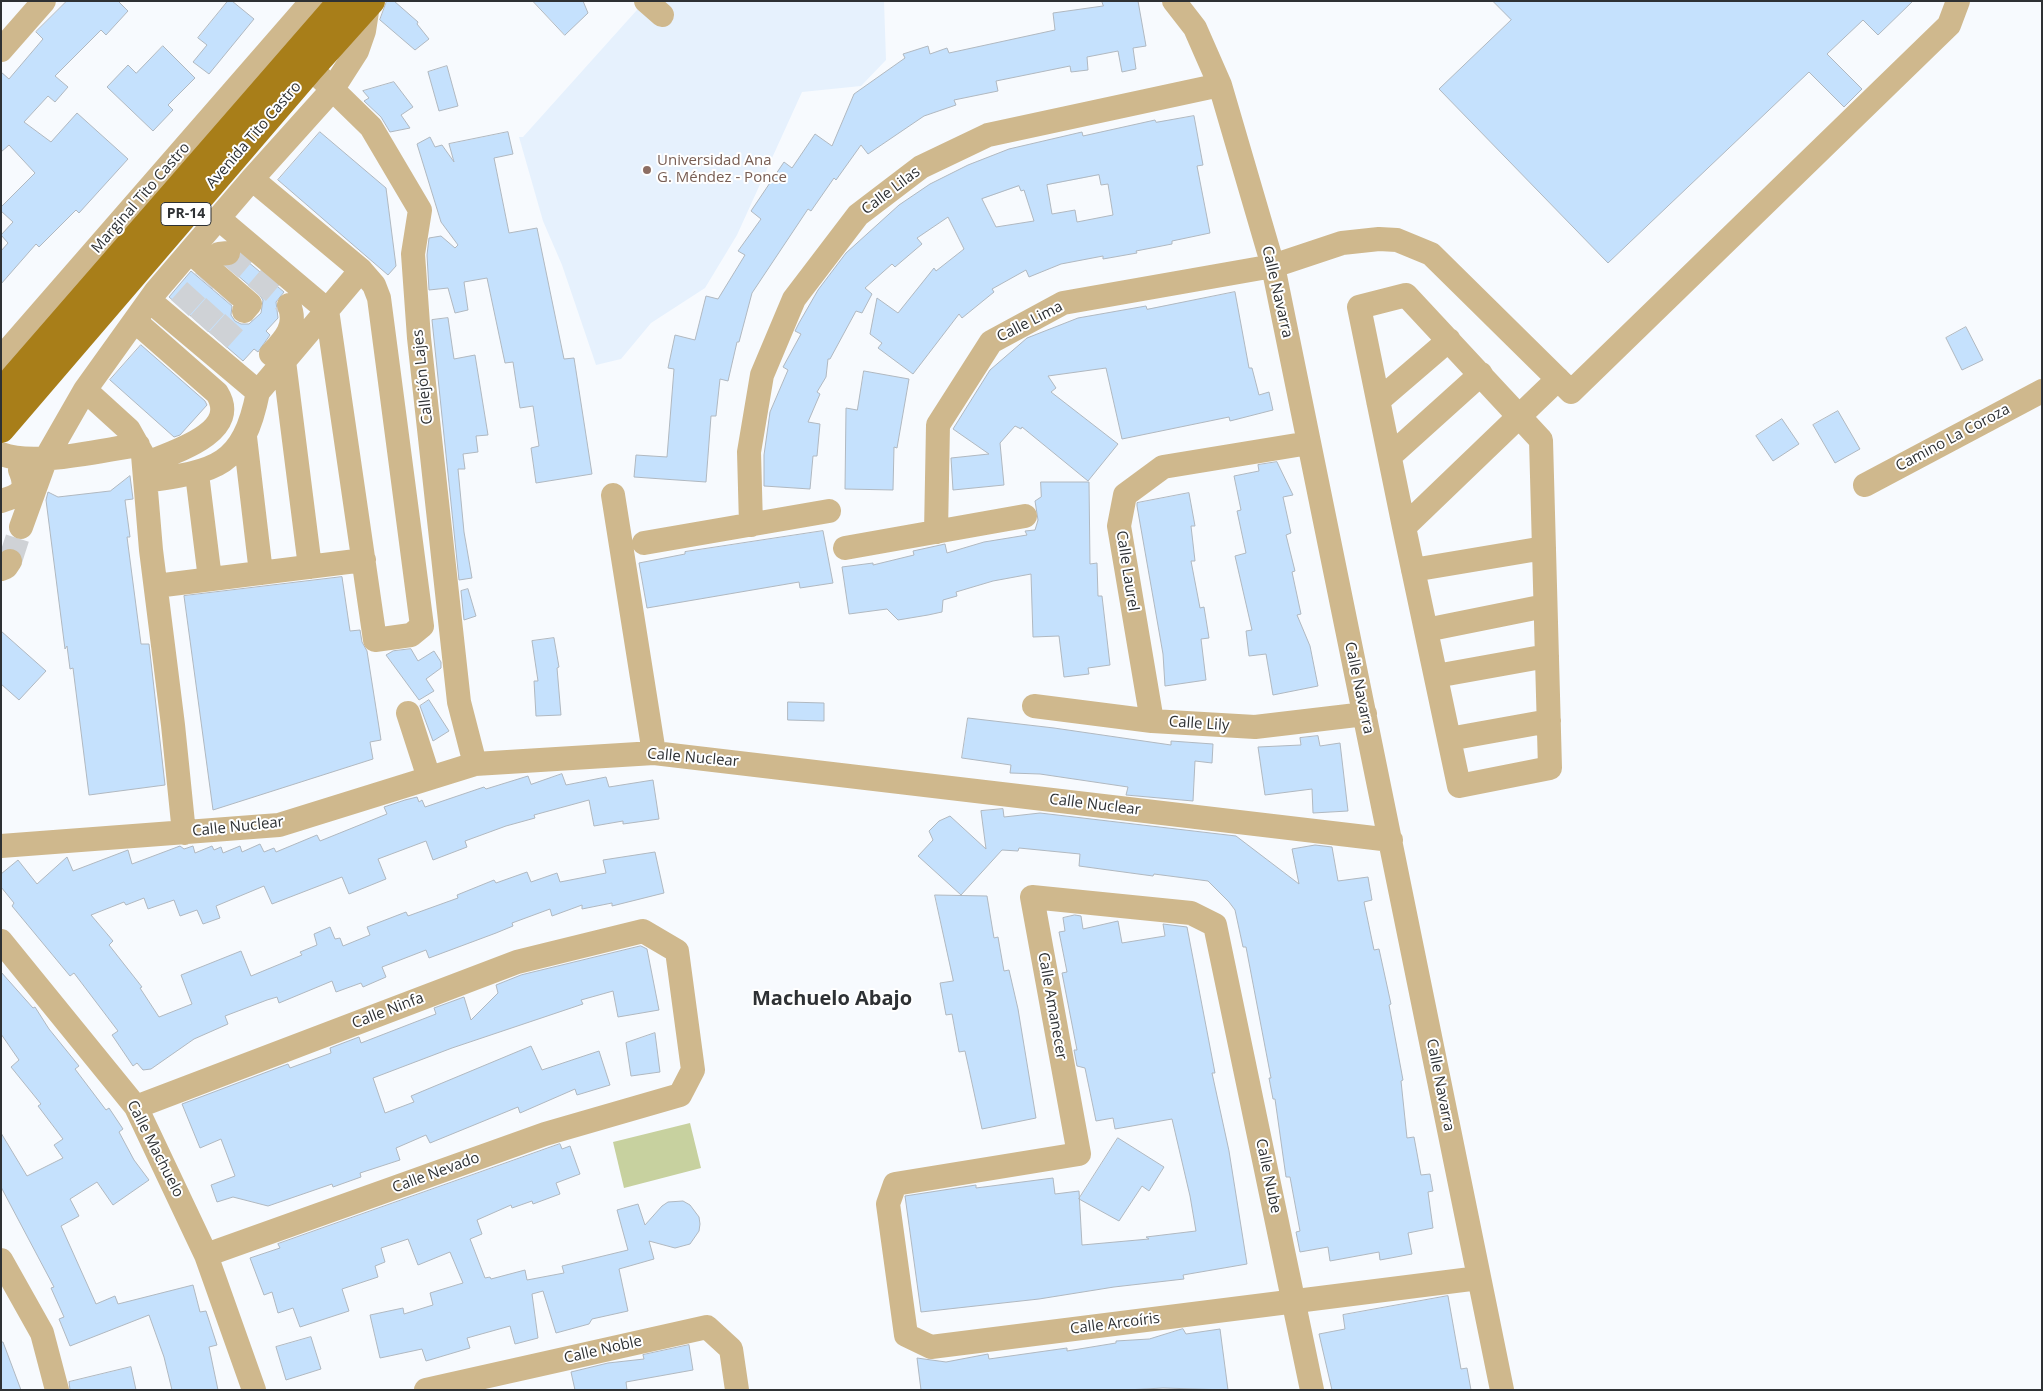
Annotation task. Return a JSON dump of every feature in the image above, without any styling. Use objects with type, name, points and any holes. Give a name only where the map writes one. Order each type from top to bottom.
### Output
[{"type":"main road","name":"Avenida Tito Castro","points":[[1,392],[295,54],[360,3]]},
{"type":"main road","name":"Avenida Tito Castro","points":[[1,429],[295,54]]},
{"type":"street","points":[[1,50],[44,1]]},
{"type":"street","name":"Calle Navarra","points":[[1174,1],[1195,28],[1220,85],[1273,266],[1502,1390]]},
{"type":"street","name":"Calle Lima","points":[[936,532],[938,425],[991,342],[1063,303],[1273,266],[1342,243],[1379,239],[1397,240],[1431,254],[1571,392],[1949,25],[1958,1]]},
{"type":"street","points":[[204,267],[218,218],[332,90],[347,70],[357,51],[364,31],[360,3]]},
{"type":"street","name":"Marginal Tito Castro","points":[[1,358],[295,54],[306,8]]},
{"type":"street","name":"Callejón Lajes","points":[[295,54],[371,128],[420,210],[412,254],[419,338],[459,702],[475,764]]},
{"type":"street","name":"Calle Lilas","points":[[751,525],[749,452],[762,375],[794,299],[858,215],[921,167],[988,134],[1220,85]]},
{"type":"street","points":[[218,218],[327,310],[375,640],[411,635],[422,626],[379,298],[374,285],[362,270],[252,178]]},
{"type":"street","points":[[21,527],[46,458],[85,390],[150,301],[204,267],[219,254],[228,253]]},
{"type":"street","points":[[204,267],[228,291],[250,304],[244,311]]},
{"type":"street","points":[[251,386],[284,362],[362,270]]},
{"type":"street","points":[[1406,295],[1480,374],[1541,440],[1550,768],[1459,786],[1359,307],[1406,295]]},
{"type":"street","points":[[8,457],[143,463],[197,474],[216,465],[232,454],[244,437],[253,414],[251,386],[214,346],[175,313],[150,301]]},
{"type":"street","points":[[251,386],[286,338],[292,322],[289,305]]},
{"type":"street","points":[[136,322],[217,393],[223,405],[222,415],[208,435],[184,448],[143,463]]},
{"type":"street","points":[[1378,401],[1449,340]]},
{"type":"street","points":[[284,362],[310,566]]},
{"type":"street","points":[[1390,456],[1480,374]]},
{"type":"street","points":[[1404,527],[1558,379]]},
{"type":"street","points":[[85,390],[129,430],[143,463],[184,833]]},
{"type":"street","name":"Camino La Coroza","points":[[1865,485],[2042,391]]},
{"type":"street","points":[[244,437],[261,573]]},
{"type":"street","name":"Calle Laurel","points":[[1152,721],[1119,526],[1125,495],[1163,467],[1309,443]]},
{"type":"street","points":[[1,501],[17,496],[24,483],[8,457]]},
{"type":"street","points":[[197,474],[210,579]]},
{"type":"street","points":[[613,496],[654,753]]},
{"type":"street","points":[[644,543],[829,511]]},
{"type":"street","points":[[845,548],[1025,516]]},
{"type":"street","points":[[1413,570],[1544,548]]},
{"type":"street","points":[[156,586],[364,560]]},
{"type":"street","points":[[1426,630],[1545,606]]},
{"type":"street","points":[[1436,676],[1547,656]]},
{"type":"street","name":"Calle Lily","points":[[1034,706],[1152,721],[1254,727],[1365,714]]},
{"type":"street","points":[[408,713],[429,778]]},
{"type":"street","points":[[1449,738],[1548,721]]},
{"type":"street","name":"Calle Nuclear","points":[[1,846],[279,825],[475,764],[654,753],[1391,840]]},
{"type":"street","name":"Calle Amanecer","points":[[895,1184],[1079,1154],[1032,897],[1191,913],[1215,924],[1223,963]]},
{"type":"street","name":"Calle Ninfa","points":[[136,1107],[517,962],[643,931],[677,951],[693,1070],[680,1095],[668,1098]]},
{"type":"street","name":"Calle Machuelo","points":[[1,940],[136,1107],[206,1254],[254,1390]]},
{"type":"street","name":"Calle Nube","points":[[1223,963],[1312,1390]]},
{"type":"street","name":"Calle Nevado","points":[[206,1254],[545,1134],[668,1098]]},
{"type":"street","name":"Calle Arcoíris","points":[[895,1184],[888,1204],[906,1335],[931,1347],[1479,1278]]},
{"type":"street","points":[[1,1260],[42,1333],[57,1390]]},
{"type":"street","name":"Calle Noble","points":[[426,1390],[707,1327],[731,1349],[737,1390]]},
{"type":"shaded area","name":"Universidad Ana G. Méndez - Ponce","points":[[645,1],[884,1],[886,60],[861,86],[802,92],[737,235],[705,288],[651,323],[621,359],[596,365],[562,265],[543,221],[519,137],[523,137]]},
{"type":"green space","points":[[690,1123],[701,1168],[624,1188],[613,1142]]},
{"type":"building","points":[[67,1],[118,1],[128,11],[106,35],[101,30],[55,76],[68,87],[55,102],[48,96],[24,122],[51,142],[77,113],[128,159],[79,213],[76,210],[39,247],[36,244],[1,284],[1,251],[8,243],[1,235],[13,222],[1,211],[1,207],[35,173],[9,145],[1,152],[1,72],[9,79],[43,39],[36,32]]},
{"type":"building","points":[[228,1],[232,1],[254,19],[209,74],[193,62],[207,45],[198,38]]},
{"type":"building","points":[[387,1],[394,1],[418,22],[417,24],[429,39],[415,50],[380,20]]},
{"type":"building","points":[[533,1],[583,1],[588,13],[565,35]]},
{"type":"building","points":[[1102,1],[1138,1],[1146,46],[1133,48],[1136,69],[1122,72],[1118,51],[1087,57],[1088,70],[1071,72],[1070,66],[996,81],[998,91],[954,100],[956,105],[924,116],[868,154],[861,145],[836,180],[834,178],[811,211],[808,209],[752,293],[739,342],[737,342],[728,381],[720,379],[716,416],[711,416],[706,482],[634,477],[636,455],[667,457],[674,369],[668,368],[675,335],[695,340],[706,296],[718,299],[745,255],[738,251],[761,219],[751,211],[784,162],[792,168],[815,134],[832,146],[854,94],[905,58],[903,54],[928,46],[930,54],[947,48],[949,53],[1055,30],[1053,13],[1103,6]]},
{"type":"building","points":[[1493,1],[1913,1],[1878,35],[1863,20],[1827,54],[1862,89],[1844,107],[1809,72],[1608,263],[1439,89],[1511,20]]},
{"type":"building","points":[[163,46],[195,78],[168,105],[173,110],[153,131],[107,87],[128,65],[136,73]]},
{"type":"building","points":[[447,66],[458,106],[439,111],[428,72]]},
{"type":"building","points":[[394,82],[413,107],[401,115],[410,128],[390,132],[381,117],[364,101],[369,98],[363,91]]},
{"type":"building","points":[[1194,116],[1203,165],[1197,166],[1210,233],[1172,241],[1172,244],[1136,251],[1137,253],[1103,259],[1103,256],[1061,264],[1029,277],[1026,270],[992,289],[994,292],[962,318],[959,314],[913,374],[878,348],[882,343],[870,334],[877,298],[898,313],[934,268],[936,271],[964,249],[948,217],[917,238],[922,244],[895,267],[892,264],[865,288],[872,294],[862,313],[856,311],[830,359],[828,359],[826,377],[817,392],[820,394],[808,422],[820,424],[817,456],[813,456],[810,489],[764,486],[764,455],[770,412],[788,370],[783,367],[801,334],[795,331],[818,290],[846,253],[899,205],[930,184],[968,165],[1009,149],[1082,132],[1083,136],[1155,120],[1156,122]],"holes":[[[1099,175],[1101,185],[1108,184],[1113,215],[1077,222],[1075,210],[1052,214],[1047,185]],[[1019,186],[1021,191],[1024,190],[1034,221],[996,227],[982,199]]]},
{"type":"building","points":[[320,132],[386,188],[396,266],[388,275],[278,180]]},
{"type":"building","points":[[508,132],[513,154],[494,158],[509,233],[537,228],[564,359],[574,358],[592,474],[536,483],[531,448],[539,446],[533,406],[520,408],[513,362],[505,363],[487,278],[464,282],[468,310],[455,313],[448,288],[429,290],[427,255],[429,238],[441,236],[455,248],[458,245],[441,222],[417,144],[430,137],[435,147],[442,145],[454,162],[449,144]]},
{"type":"building","points":[[241,256],[284,292],[276,302],[278,318],[266,331],[270,335],[258,352],[254,349],[243,361],[169,297],[191,271],[232,306],[231,315],[235,321],[241,324],[249,324],[261,313],[263,300],[259,294],[228,267],[236,264]]},
{"type":"building","points":[[1235,292],[1249,368],[1252,368],[1259,395],[1269,392],[1273,410],[1230,421],[1229,417],[1122,439],[1106,368],[1048,376],[1056,388],[1051,392],[1118,444],[1088,481],[1022,427],[1021,429],[1015,426],[1000,443],[1004,485],[953,490],[951,458],[989,454],[953,429],[990,370],[1027,338],[1078,318],[1146,306],[1147,309]]},
{"type":"building","points":[[448,318],[454,359],[475,355],[488,435],[476,436],[478,452],[463,454],[465,469],[458,469],[464,532],[472,578],[459,580],[432,320]]},
{"type":"building","points":[[1966,327],[1983,360],[1962,370],[1946,338]]},
{"type":"building","points":[[141,345],[205,401],[207,405],[180,435],[174,437],[110,380]]},
{"type":"building","points":[[864,371],[909,379],[897,448],[894,447],[893,490],[845,489],[846,408],[857,410]]},
{"type":"building","points":[[1838,411],[1860,449],[1835,463],[1813,425]]},
{"type":"building","points":[[1782,419],[1799,444],[1773,461],[1756,436]]},
{"type":"building","points":[[1277,462],[1293,495],[1283,497],[1291,533],[1286,535],[1295,571],[1292,572],[1301,614],[1297,615],[1310,646],[1318,686],[1273,695],[1266,654],[1249,656],[1246,631],[1252,630],[1235,556],[1246,553],[1237,511],[1241,510],[1234,476],[1259,471],[1258,465]]},
{"type":"building","points":[[130,476],[133,499],[125,500],[130,537],[127,537],[141,644],[149,644],[165,785],[89,795],[73,668],[70,669],[67,646],[65,649],[46,500],[48,492],[58,497],[110,491]]},
{"type":"building","points":[[1041,482],[1089,482],[1090,564],[1097,563],[1098,596],[1102,596],[1110,665],[1088,668],[1089,674],[1064,677],[1059,636],[1033,637],[1031,574],[993,581],[956,592],[957,596],[943,600],[942,612],[898,620],[887,609],[849,614],[842,567],[873,563],[873,565],[914,555],[913,551],[945,544],[947,553],[984,542],[1027,535],[1025,531],[1035,530],[1038,520],[1035,501],[1041,497]]},
{"type":"building","points":[[1189,493],[1195,526],[1191,526],[1195,561],[1191,561],[1200,608],[1204,607],[1209,638],[1201,639],[1206,680],[1165,686],[1163,654],[1137,503]]},
{"type":"building","points":[[823,531],[833,583],[800,588],[799,582],[647,608],[639,563],[685,554],[685,552]]},
{"type":"building","points":[[342,577],[350,631],[360,630],[362,642],[367,651],[381,740],[370,742],[373,759],[213,810],[184,596]]},
{"type":"building","points":[[468,589],[476,616],[464,620],[461,591]]},
{"type":"building","points":[[1,631],[46,671],[19,700],[1,684]]},
{"type":"building","points":[[554,638],[559,667],[557,668],[561,715],[536,716],[534,681],[538,681],[532,641]]},
{"type":"building","points":[[411,649],[418,661],[434,651],[441,662],[441,668],[426,679],[434,691],[419,700],[386,655],[393,651]]},
{"type":"building","points":[[429,700],[449,731],[433,741],[420,706]]},
{"type":"building","points":[[788,702],[824,703],[824,721],[788,720]]},
{"type":"building","points":[[968,718],[1171,745],[1171,741],[1213,744],[1212,763],[1195,761],[1193,801],[1126,795],[1128,787],[1040,774],[1010,773],[1011,765],[962,758]]},
{"type":"building","points":[[1318,736],[1320,746],[1340,743],[1348,811],[1313,813],[1312,789],[1265,795],[1258,747],[1301,745],[1300,738]]},
{"type":"building","points":[[562,774],[566,785],[606,777],[609,787],[653,780],[659,819],[623,824],[623,821],[594,826],[589,800],[534,815],[535,818],[465,841],[467,847],[433,860],[426,841],[378,859],[386,879],[349,894],[342,877],[272,904],[264,886],[216,906],[220,918],[203,924],[197,910],[180,916],[174,900],[148,909],[144,898],[126,905],[124,902],[91,915],[113,941],[109,945],[142,987],[140,988],[159,1017],[192,1004],[181,975],[241,951],[251,976],[302,955],[300,952],[317,945],[314,934],[330,927],[335,939],[340,938],[343,946],[370,935],[367,927],[406,912],[408,916],[458,898],[457,895],[494,880],[496,883],[527,872],[531,882],[557,873],[560,882],[606,873],[603,860],[655,852],[664,893],[612,906],[612,903],[582,909],[582,905],[552,916],[550,909],[512,923],[513,926],[496,933],[429,958],[426,950],[382,967],[386,977],[363,987],[361,983],[336,992],[332,981],[279,1003],[277,997],[267,1000],[225,1016],[228,1024],[194,1039],[151,1069],[143,1070],[137,1063],[133,1066],[112,1035],[118,1031],[74,973],[70,976],[12,906],[14,903],[1,887],[1,874],[18,860],[37,884],[67,857],[73,871],[128,850],[132,864],[180,846],[184,849],[193,846],[195,853],[212,846],[214,850],[221,847],[223,853],[240,846],[242,852],[260,844],[264,852],[274,848],[276,852],[317,835],[320,841],[387,814],[384,807],[405,800],[417,797],[419,802],[422,800],[425,807],[484,787],[486,789],[528,776],[531,784]]},
{"type":"building","points":[[1003,809],[1004,817],[1040,813],[1236,836],[1299,884],[1292,849],[1315,845],[1332,847],[1338,881],[1368,877],[1372,900],[1364,902],[1374,950],[1379,949],[1391,1004],[1389,1005],[1403,1080],[1401,1081],[1407,1138],[1414,1137],[1421,1175],[1430,1174],[1433,1191],[1428,1192],[1433,1228],[1408,1233],[1412,1254],[1380,1260],[1379,1252],[1330,1261],[1328,1247],[1300,1252],[1296,1232],[1300,1231],[1290,1177],[1286,1177],[1275,1099],[1273,1099],[1269,1078],[1271,1078],[1246,947],[1243,947],[1235,910],[1229,902],[1208,881],[1079,866],[1080,854],[1019,848],[1018,851],[1002,850],[961,895],[918,856],[933,840],[929,831],[939,821],[950,816],[986,849],[981,811]]},
{"type":"building","points":[[935,895],[987,896],[994,938],[998,937],[1004,971],[1009,970],[1018,1009],[1036,1118],[982,1129],[965,1051],[959,1052],[952,1014],[946,1015],[940,983],[953,981]]},
{"type":"building","points":[[1075,915],[1081,916],[1083,929],[1118,921],[1122,943],[1165,936],[1163,924],[1187,927],[1215,1073],[1212,1073],[1229,1151],[1247,1264],[1183,1275],[1184,1279],[1114,1287],[1039,1299],[921,1312],[905,1196],[976,1185],[976,1188],[1053,1178],[1055,1194],[1079,1191],[1082,1245],[1149,1239],[1146,1237],[1196,1231],[1172,1119],[1115,1129],[1113,1118],[1096,1121],[1085,1068],[1077,1066],[1074,1050],[1077,1050],[1062,973],[1067,972],[1059,932],[1065,931],[1063,918]]},
{"type":"building","points":[[641,946],[647,949],[659,1010],[618,1017],[613,991],[581,1000],[583,1004],[452,1048],[373,1078],[385,1113],[414,1102],[411,1096],[531,1046],[542,1070],[599,1051],[610,1085],[577,1095],[575,1089],[520,1113],[518,1107],[430,1143],[426,1135],[396,1148],[400,1160],[360,1173],[361,1177],[333,1187],[332,1184],[268,1206],[233,1197],[217,1202],[211,1185],[235,1176],[221,1139],[200,1148],[182,1104],[288,1064],[290,1068],[331,1053],[330,1048],[359,1037],[361,1043],[436,1014],[434,1008],[464,997],[471,1020],[498,993],[496,985],[521,975]]},
{"type":"building","points":[[1,972],[33,1008],[35,1007],[49,1029],[79,1066],[75,1069],[106,1110],[109,1108],[123,1129],[119,1132],[134,1160],[149,1180],[113,1205],[97,1182],[70,1199],[79,1216],[61,1226],[96,1304],[115,1296],[118,1304],[193,1285],[200,1312],[206,1311],[217,1345],[209,1347],[218,1390],[172,1390],[164,1357],[149,1315],[70,1346],[59,1319],[64,1317],[51,1288],[54,1287],[1,1187],[1,1133],[27,1176],[63,1158],[54,1145],[63,1139],[38,1106],[41,1104],[11,1067],[19,1060],[1,1034]]},
{"type":"building","points":[[655,1033],[660,1072],[631,1076],[626,1043]]},
{"type":"building","points":[[1118,1138],[1164,1167],[1149,1191],[1142,1186],[1119,1221],[1079,1199]]},
{"type":"building","points":[[560,1144],[562,1149],[570,1146],[580,1174],[556,1183],[560,1194],[533,1204],[532,1201],[512,1208],[511,1205],[477,1220],[482,1234],[470,1239],[485,1278],[490,1277],[491,1279],[525,1270],[527,1280],[564,1273],[562,1266],[628,1250],[617,1210],[638,1204],[645,1225],[668,1202],[683,1201],[690,1205],[699,1217],[699,1231],[690,1244],[675,1248],[649,1241],[654,1259],[619,1269],[628,1311],[592,1319],[589,1324],[556,1333],[543,1291],[532,1294],[538,1338],[515,1344],[510,1326],[467,1338],[470,1348],[426,1361],[422,1349],[380,1358],[370,1315],[403,1308],[404,1314],[433,1305],[430,1293],[463,1283],[450,1252],[418,1265],[408,1239],[381,1248],[385,1262],[375,1266],[378,1277],[342,1289],[349,1311],[300,1327],[293,1308],[278,1313],[272,1292],[264,1295],[250,1258],[280,1248],[278,1244]]},
{"type":"building","points":[[1448,1296],[1461,1369],[1467,1368],[1471,1390],[1332,1390],[1319,1334],[1345,1329],[1343,1315]]},
{"type":"building","points":[[1183,1329],[1186,1334],[1220,1329],[1228,1390],[1163,1388],[1126,1390],[921,1390],[917,1358],[946,1362],[988,1354],[989,1359],[1067,1348],[1067,1351],[1116,1343],[1116,1341],[1149,1339]]},
{"type":"building","points":[[311,1337],[321,1369],[286,1380],[276,1347]]},
{"type":"building","points":[[1,1342],[3,1342],[21,1390],[1,1390]]},
{"type":"building","points":[[689,1345],[693,1370],[626,1382],[627,1390],[575,1390],[571,1372],[608,1363],[644,1359],[643,1355]]},
{"type":"building","points":[[131,1367],[136,1390],[70,1390],[69,1382]]},
{"type":"tunnel","points":[[228,253],[289,305]]},
{"type":"tunnel","points":[[180,308],[206,279]]},
{"type":"tunnel","points":[[199,324],[225,295]]},
{"type":"tunnel","points":[[218,340],[244,311]]},
{"type":"tunnel","points":[[10,561],[21,527]]},
{"type":"place","name":"Universidad Ana G. Méndez - Ponce","points":[[647,170]]},
{"type":"district","name":"Machuelo Abajo","points":[[832,999]]}]
